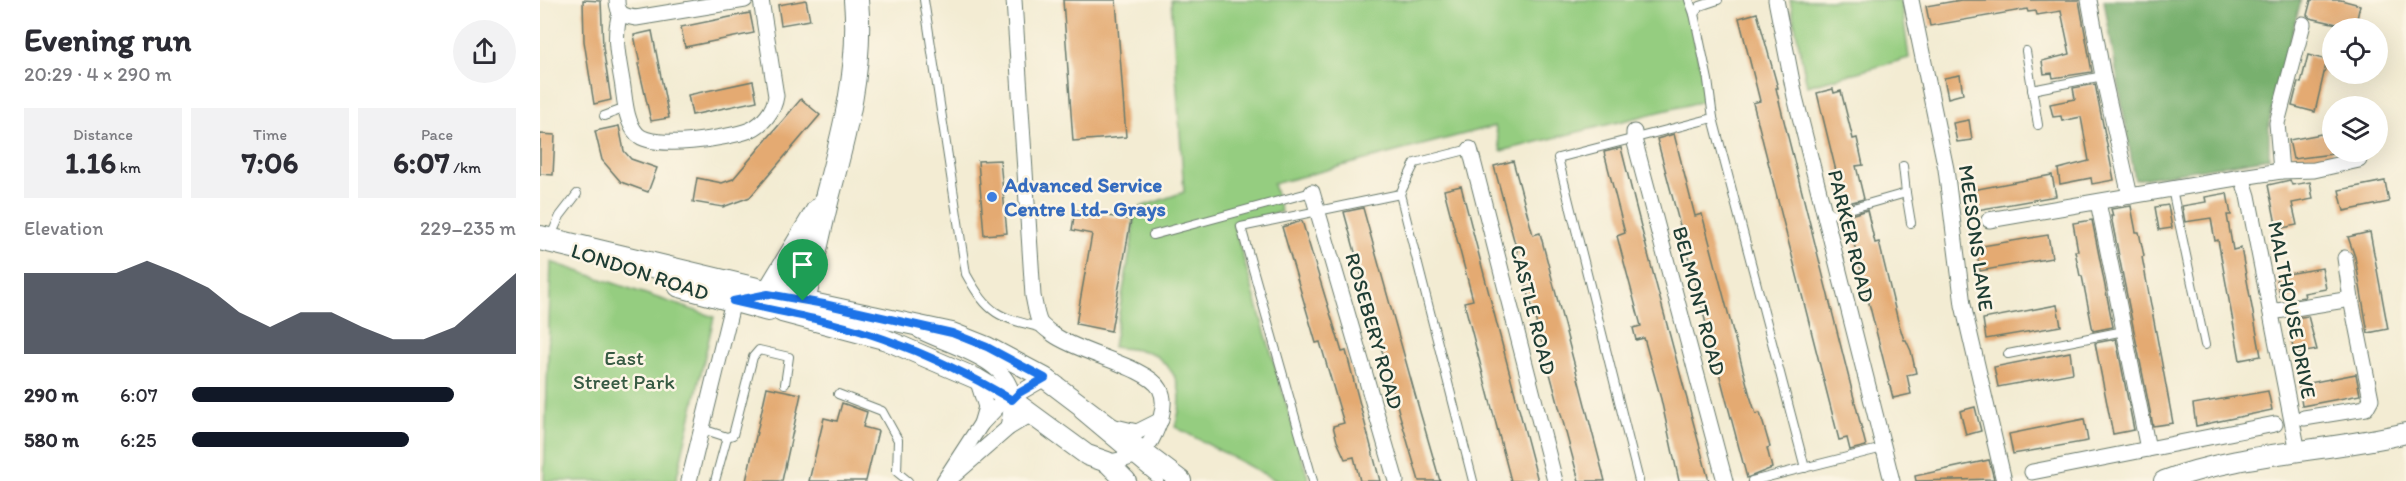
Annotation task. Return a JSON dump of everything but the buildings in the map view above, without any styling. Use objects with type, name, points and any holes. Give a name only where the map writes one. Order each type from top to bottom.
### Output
[{"type":"main road","points":[[784,302],[828,194],[841,149],[856,53],[856,0]]},
{"type":"main road","points":[[784,302],[828,194]]},
{"type":"main road","name":"LONDON ROAD","points":[[543,239],[728,291],[784,302]]},
{"type":"street","points":[[744,0],[636,18],[618,7],[615,41],[626,108],[631,124],[642,138],[653,141],[684,141],[745,132],[759,125],[771,110],[776,96],[761,0]]},
{"type":"street","points":[[1014,0],[1033,296],[1040,321],[1045,328],[1061,340],[1080,350],[1142,372],[1159,387],[1163,399],[1161,420],[1152,440],[1136,455],[1107,462]]},
{"type":"street","name":"PARKER ROAD","points":[[1776,0],[1795,97],[1892,481]]},
{"type":"street","name":"MEESONS LANE","points":[[1911,0],[1946,169],[1963,305],[2004,481]]},
{"type":"street","points":[[2089,0],[2103,76],[2130,196]]},
{"type":"street","points":[[2281,171],[2277,123],[2303,24]]},
{"type":"street","name":"BELMONT ROAD","points":[[1634,136],[1725,481]]},
{"type":"street","name":"CASTLE ROAD","points":[[1470,148],[1556,481]]},
{"type":"street","points":[[1989,220],[2242,177],[2281,171],[2314,170],[2350,162]]},
{"type":"street","name":"MALTHOUSE DRIVE","points":[[2242,177],[2248,196],[2298,452]]},
{"type":"street","name":"ROSEBERY ROAD","points":[[1312,192],[1396,481]]},
{"type":"street","points":[[2098,202],[2148,449]]},
{"type":"street","points":[[2304,418],[2366,408],[2371,399],[2345,258]]},
{"type":"street","points":[[689,481],[702,429],[728,291]]},
{"type":"street","points":[[2271,312],[2351,299]]},
{"type":"street","name":"LONDON ROAD","points":[[784,302],[899,321],[952,333],[987,347],[1045,378],[1110,426],[1136,455],[1181,481]]},
{"type":"street","name":"LONDON ROAD","points":[[784,302],[884,339],[977,379],[1012,400],[1087,455],[1107,462],[1126,481]]},
{"type":"street","points":[[899,321],[937,340],[964,350],[993,366],[1010,389],[1012,400],[1008,428]]},
{"type":"street","points":[[946,481],[981,424],[1002,402],[1012,400],[1019,393],[1045,378]]},
{"type":"street","points":[[977,379],[986,406],[981,424]]},
{"type":"street","points":[[946,481],[1008,428],[1030,414]]},
{"type":"street","points":[[1110,426],[1137,432],[1161,420]]},
{"type":"street","points":[[2032,472],[2275,424]]},
{"type":"street","points":[[2164,481],[2185,473],[2224,464],[2406,433]]},
{"type":"lane","points":[[924,0],[966,274],[981,300],[995,313],[1045,328]]},
{"type":"lane","points":[[1689,0],[1708,80],[1713,118],[1805,468]]},
{"type":"lane","points":[[1694,14],[1700,6],[1718,0]]},
{"type":"lane","points":[[2026,51],[2038,125]]},
{"type":"lane","points":[[2032,90],[2103,76]]},
{"type":"lane","points":[[604,116],[626,108]]},
{"type":"lane","points":[[1639,481],[1558,158],[1634,136],[1713,118]]},
{"type":"lane","points":[[1470,148],[1415,163],[1400,195],[1473,481]]},
{"type":"lane","points":[[1903,166],[1911,223]]},
{"type":"lane","points":[[2172,189],[2205,345]]},
{"type":"lane","points":[[1153,235],[1312,192]]},
{"type":"lane","points":[[543,239],[578,194]]},
{"type":"lane","points":[[1825,216],[1906,194]]},
{"type":"lane","points":[[1313,481],[1241,227],[1400,195]]},
{"type":"lane","points":[[2008,354],[2124,331]]},
{"type":"lane","points":[[702,429],[728,437],[734,434],[756,351],[768,350],[789,357],[785,384]]},
{"type":"lane","name":"LONDON ROAD","points":[[1065,393],[1082,418],[1136,455],[1160,481]]},
{"type":"lane","points":[[838,394],[882,411],[898,440],[897,472],[908,481]]},
{"type":"lane","points":[[715,481],[728,437]]},
{"type":"lane","points":[[1752,481],[1883,448]]},
{"type":"green space","points":[[1171,0],[1685,0],[1708,100],[1501,151],[1495,126],[1273,184],[1281,212],[1233,223],[1309,481],[1277,481],[1175,427],[1180,400],[1177,383],[1169,368],[1152,354],[1113,347],[1133,235],[1133,219],[1141,207],[1184,192]]},
{"type":"green space","points":[[1790,0],[1901,0],[1909,58],[1807,86]]},
{"type":"green space","points":[[2104,0],[2301,0],[2269,122],[2269,158],[2135,180]]},
{"type":"green space","name":"East Street Park","points":[[551,262],[714,317],[676,481],[544,481]]},
{"type":"place","name":"Advanced Service Centre Ltd- Grays","points":[[992,197]]},
{"type":"route","points":[[768,294],[803,301],[952,333],[987,347],[1045,378],[1019,393],[1012,400],[977,379],[884,339],[846,327],[733,301],[768,294]]}]
